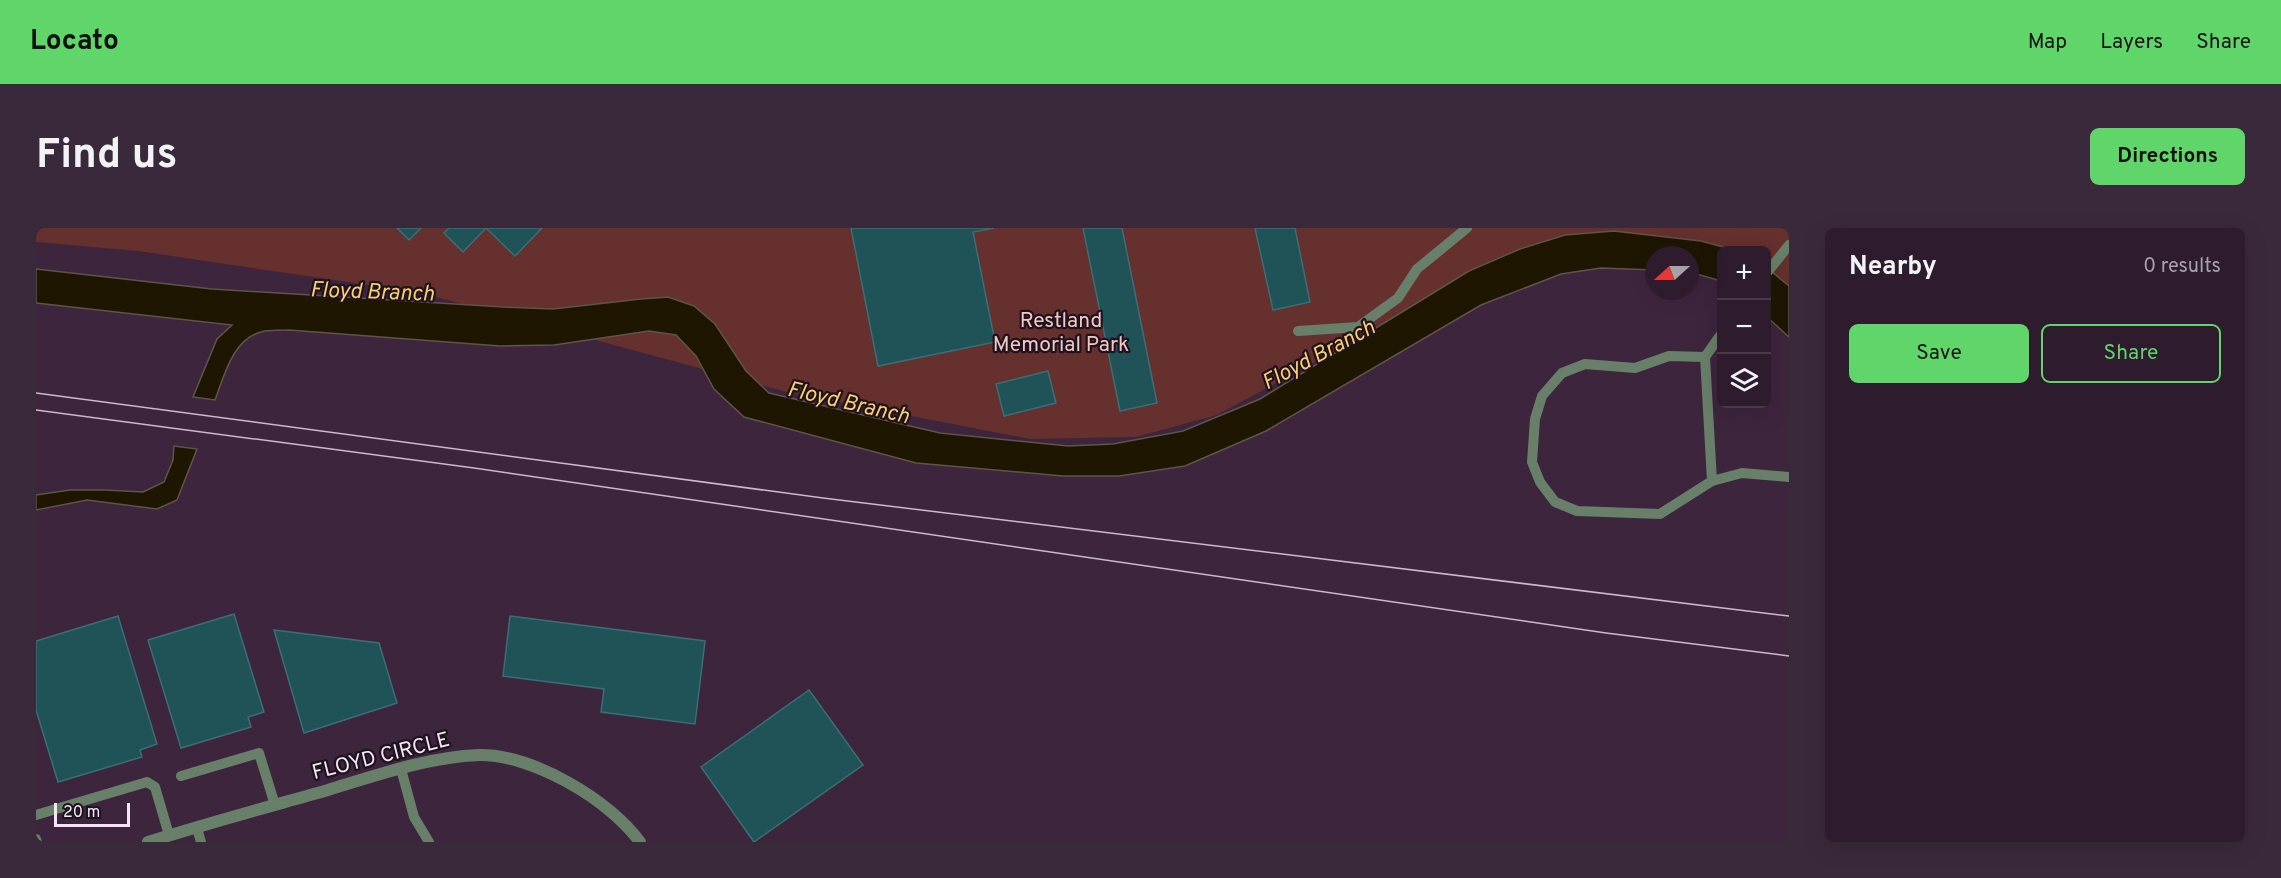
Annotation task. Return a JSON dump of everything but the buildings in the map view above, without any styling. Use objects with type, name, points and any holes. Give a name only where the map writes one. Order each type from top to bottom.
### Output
[{"type":"street","name":"FLOYD CIRCLE","points":[[148,842],[400,769],[450,758],[481,755],[510,759],[572,784],[611,810],[640,842]]},
{"type":"lane","points":[[1298,331],[1358,327],[1398,298],[1417,269],[1467,228]]},
{"type":"lane","points":[[1771,269],[1786,250]]},
{"type":"lane","points":[[1712,481],[1705,357],[1717,340]]},
{"type":"lane","points":[[1705,357],[1668,356],[1635,368],[1585,364],[1562,373],[1542,396],[1535,419],[1532,462],[1540,482],[1555,502],[1577,511],[1660,514],[1712,481],[1742,473],[1789,477]]},
{"type":"lane","points":[[181,776],[259,753],[274,805]]},
{"type":"lane","points":[[400,769],[414,817],[429,842]]},
{"type":"lane","points":[[36,815],[147,782],[155,787],[170,835]]},
{"type":"lane","points":[[197,828],[201,842]]},
{"type":"green space","name":"Restland Memorial Park","points":[[36,228],[1789,228],[1789,292],[1771,277],[1771,246],[1717,246],[1717,250],[1699,248],[1699,246],[1585,241],[1494,265],[1217,415],[1136,437],[1030,439],[783,391],[422,293],[138,251],[36,242]]},
{"type":"shaded area","points":[[1614,231],[1701,241],[1719,246],[1717,246],[1717,280],[1699,275],[1699,246],[1645,246],[1645,270],[1601,268],[1561,274],[1481,305],[1266,431],[1185,466],[1119,476],[1063,476],[916,463],[744,417],[714,389],[696,356],[676,335],[649,331],[554,345],[500,346],[289,330],[268,331],[251,336],[243,342],[226,370],[215,400],[193,397],[217,339],[232,325],[36,303],[36,269],[212,289],[503,307],[553,309],[668,297],[694,306],[715,324],[746,371],[769,393],[940,433],[1068,446],[1113,444],[1183,431],[1260,399],[1469,271],[1520,249],[1565,235]]},
{"type":"shaded area","points":[[1771,271],[1789,286],[1789,337],[1771,321]]},
{"type":"shaded area","points":[[174,446],[197,449],[177,500],[157,509],[87,500],[36,510],[36,495],[70,490],[143,492],[164,482],[173,460]]},
{"type":"tram line","points":[[36,393],[823,498],[1789,616]]},
{"type":"tram line","points":[[36,410],[474,468],[1606,633],[1789,656]]},
{"type":"water label","name":"Floyd Branch","points":[[372,293]]},
{"type":"water label","name":"Floyd Branch","points":[[1319,356]]},
{"type":"water label","name":"Floyd Branch","points":[[848,404]]}]
